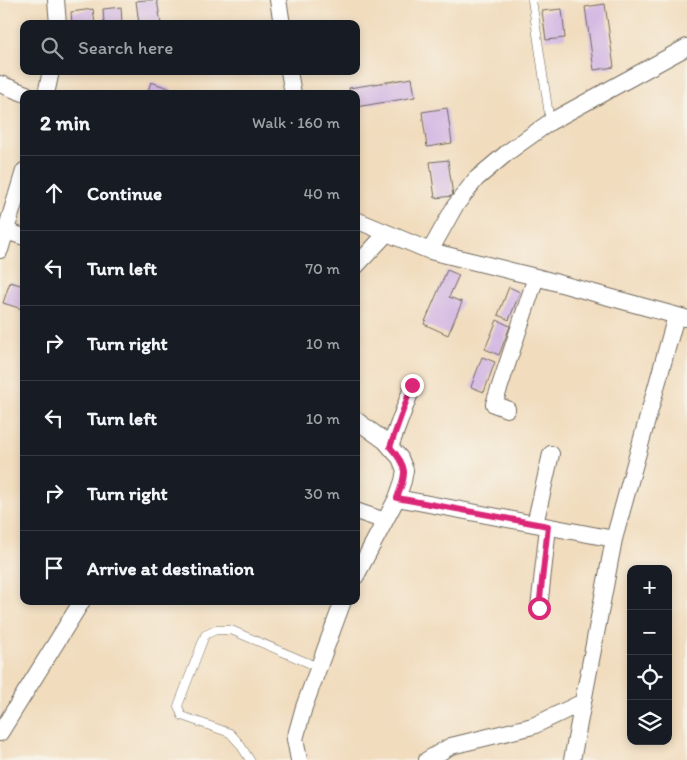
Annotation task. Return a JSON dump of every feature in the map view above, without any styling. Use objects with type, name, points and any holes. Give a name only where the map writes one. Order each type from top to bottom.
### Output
[{"type":"street","points":[[278,0],[281,20]]},
{"type":"street","points":[[58,20],[59,1]]},
{"type":"street","points":[[430,251],[455,206],[476,178],[508,152],[550,122],[687,47]]},
{"type":"street","points":[[47,90],[50,75]]},
{"type":"street","points":[[290,75],[291,90]]},
{"type":"street","points":[[0,84],[20,92]]},
{"type":"street","points":[[0,250],[20,184]]},
{"type":"street","points":[[360,222],[430,251],[536,277],[682,318],[614,539],[572,760]]},
{"type":"street","points":[[6,231],[20,236]]},
{"type":"street","points":[[360,262],[387,233]]},
{"type":"street","points":[[507,409],[494,404],[536,277]]},
{"type":"street","points":[[390,447],[412,385]]},
{"type":"street","points":[[360,423],[385,441],[400,458],[405,470],[397,498],[360,569]]},
{"type":"street","points":[[539,608],[542,525],[551,454]]},
{"type":"street","points":[[397,498],[614,539]]},
{"type":"street","points":[[360,513],[385,522]]},
{"type":"street","points":[[0,733],[80,605]]},
{"type":"street","points":[[299,760],[295,739],[304,706],[341,605]]},
{"type":"street","points":[[427,760],[451,746],[533,726],[583,702]]},
{"type":"lane","points":[[532,0],[550,122]]},
{"type":"lane","points":[[250,760],[230,733],[182,716],[178,706],[205,635],[216,630],[231,630],[318,667]]},
{"type":"building","points":[[157,0],[160,20],[138,20],[136,1]]},
{"type":"building","points":[[605,4],[614,67],[594,70],[585,7]]},
{"type":"building","points":[[121,7],[122,20],[104,20],[103,9]]},
{"type":"building","points":[[93,9],[94,20],[72,20],[71,12]]},
{"type":"building","points":[[562,9],[565,38],[546,40],[542,11]]},
{"type":"building","points":[[412,78],[415,97],[360,106],[360,90],[349,90],[349,88]]},
{"type":"building","points":[[151,82],[171,89],[171,90],[148,90]]},
{"type":"building","points":[[447,108],[452,143],[427,147],[422,112]]},
{"type":"building","points":[[448,160],[453,196],[435,198],[430,162]]},
{"type":"building","points":[[447,270],[459,275],[449,297],[462,302],[448,335],[424,324]]},
{"type":"building","points":[[10,282],[20,285],[20,308],[3,303]]},
{"type":"building","points":[[509,287],[520,292],[509,320],[498,315]]},
{"type":"building","points":[[497,320],[510,326],[499,355],[485,349]]},
{"type":"building","points":[[482,357],[495,362],[484,392],[471,387]]},
{"type":"route","points":[[412,385],[390,447],[400,458],[405,470],[397,498],[548,526],[539,608]]}]
